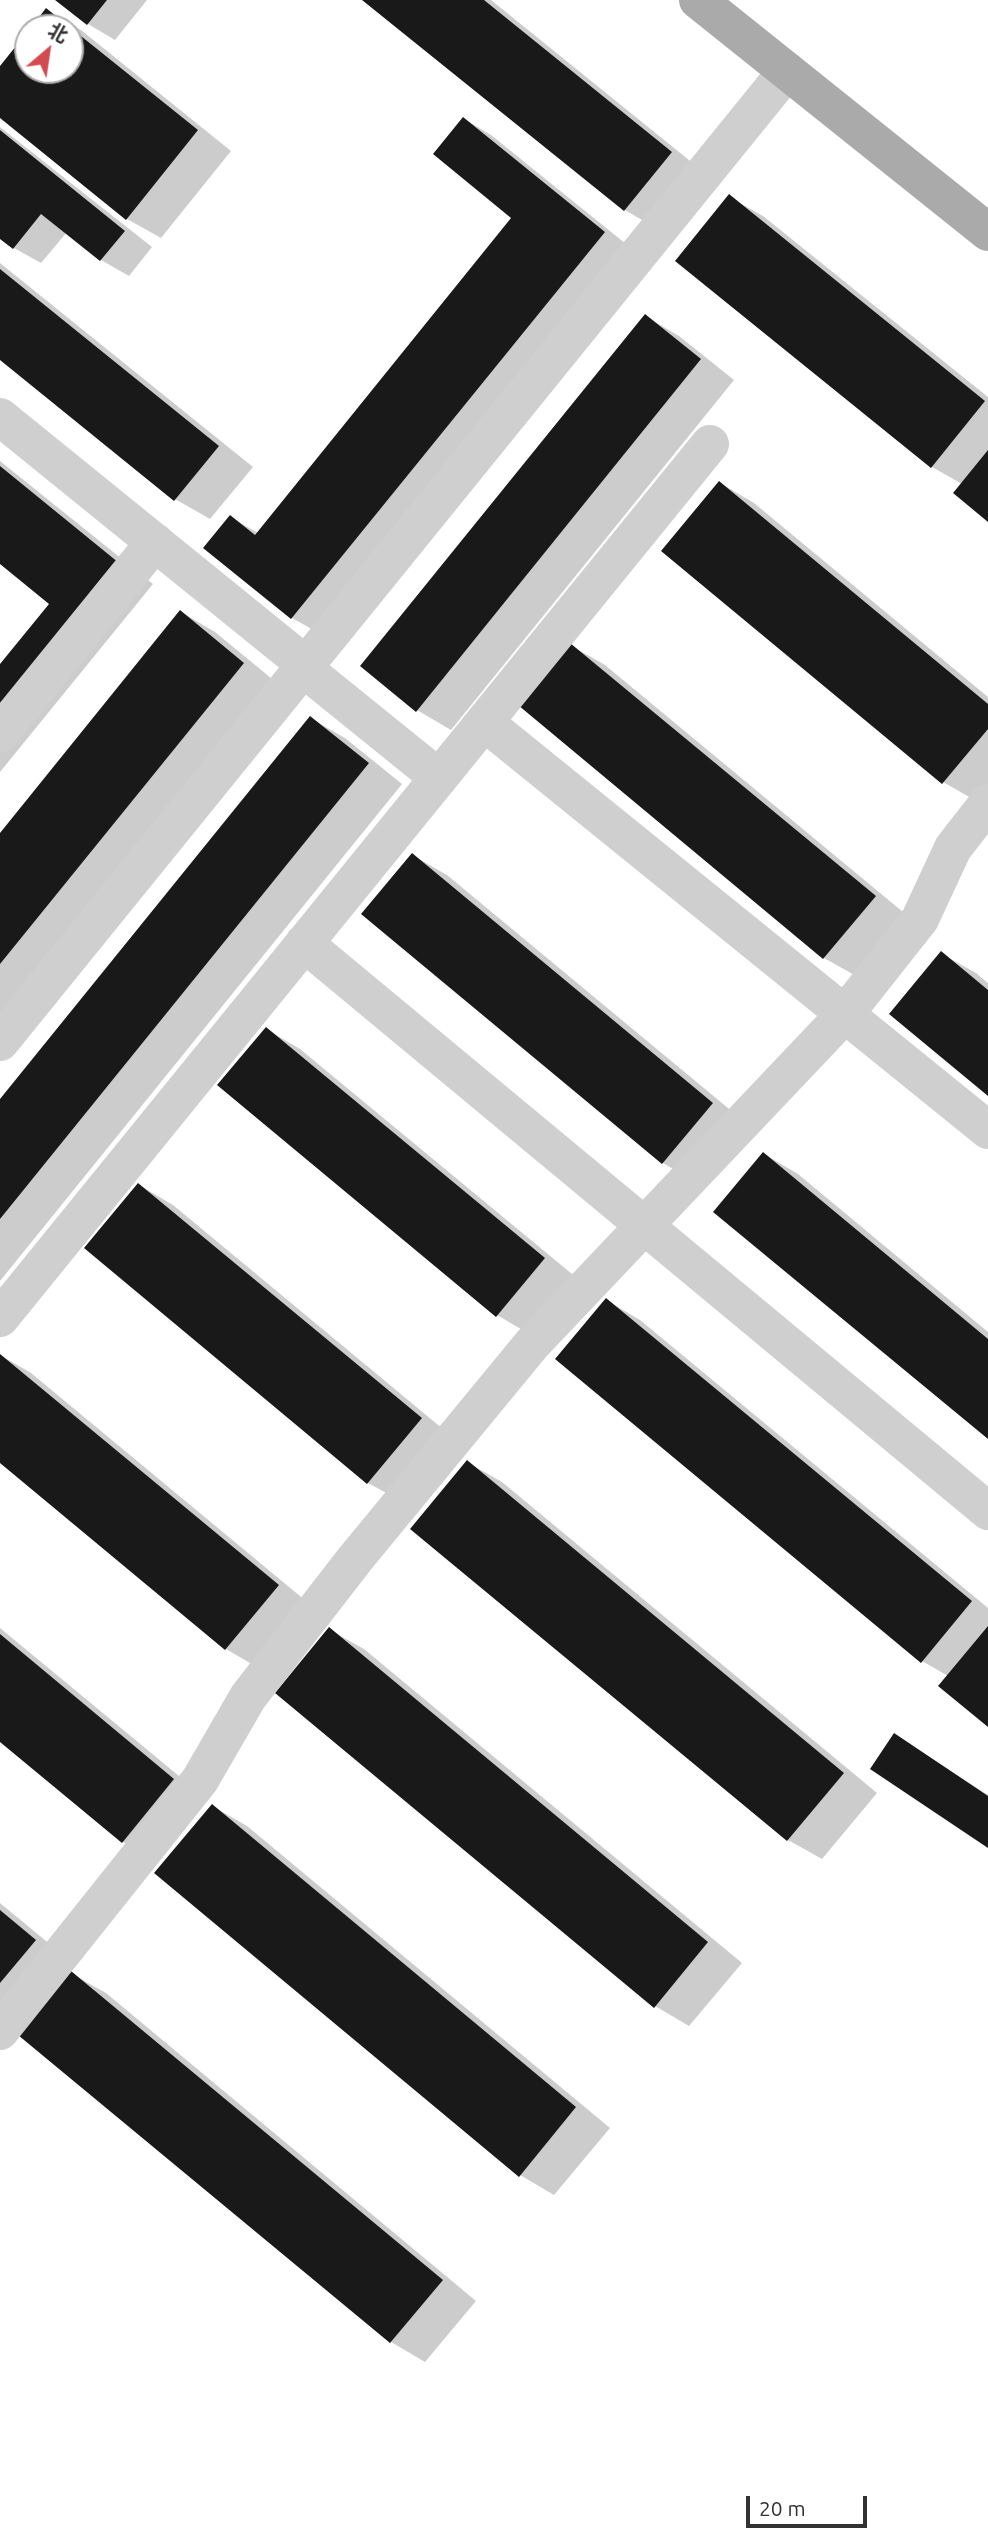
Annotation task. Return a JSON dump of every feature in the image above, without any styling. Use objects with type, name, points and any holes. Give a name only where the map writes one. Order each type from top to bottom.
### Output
[{"type":"main road","points":[[698,0],[988,232]]},
{"type":"street","points":[[0,1042],[787,71]]},
{"type":"street","points":[[0,417],[439,778]]},
{"type":"street","points":[[0,1318],[710,444]]},
{"type":"street","points":[[0,733],[155,542]]},
{"type":"street","points":[[484,722],[988,1130]]},
{"type":"street","points":[[0,2031],[200,1780],[248,1697],[355,1559],[532,1343],[845,1014],[920,919],[953,848],[988,803]]},
{"type":"street","points":[[304,943],[988,1511]]},
{"type":"building","points":[[55,0],[107,0],[87,25],[84,23],[84,14],[73,14]]},
{"type":"building","points":[[362,0],[484,0],[672,152],[624,211]]},
{"type":"building","points":[[46,8],[53,14],[42,14]]},
{"type":"building","points":[[84,38],[198,130],[126,220],[0,118],[0,66],[14,48],[14,84],[84,84]]},
{"type":"building","points":[[463,117],[605,232],[291,619],[203,548],[230,515],[255,535],[511,218],[433,154]]},
{"type":"building","points":[[0,130],[125,231],[100,261],[41,214],[13,249],[0,239]]},
{"type":"building","points":[[729,194],[985,401],[931,468],[675,261]]},
{"type":"building","points":[[0,269],[219,446],[174,501],[0,360]]},
{"type":"building","points":[[645,314],[701,359],[416,712],[360,666]]},
{"type":"building","points":[[988,450],[988,522],[953,493]]},
{"type":"building","points":[[0,466],[119,563],[0,710],[0,664],[49,604],[0,564]]},
{"type":"building","points":[[719,481],[988,704],[988,729],[942,784],[661,551]]},
{"type":"building","points":[[180,610],[244,663],[0,964],[0,833]]},
{"type":"building","points":[[570,643],[876,896],[823,959],[518,705]]},
{"type":"building","points":[[310,716],[369,763],[0,1219],[0,1099]]},
{"type":"building","points":[[412,853],[713,1103],[662,1164],[361,914]]},
{"type":"building","points":[[941,951],[988,990],[988,1096],[889,1014]]},
{"type":"building","points":[[266,1027],[545,1258],[496,1317],[217,1085]]},
{"type":"building","points":[[763,1152],[988,1339],[988,1439],[713,1212]]},
{"type":"building","points":[[138,1183],[422,1418],[367,1484],[84,1248]]},
{"type":"building","points":[[606,1298],[972,1601],[921,1663],[555,1359]]},
{"type":"building","points":[[0,1354],[279,1585],[225,1650],[0,1463]]},
{"type":"building","points":[[467,1460],[844,1773],[787,1841],[410,1529]]},
{"type":"building","points":[[988,1626],[988,1727],[938,1686]]},
{"type":"building","points":[[329,1627],[708,1942],[654,2008],[275,1693]]},
{"type":"building","points":[[0,1634],[174,1779],[122,1843],[0,1742]]},
{"type":"building","points":[[894,1733],[988,1796],[988,1848],[870,1769]]},
{"type":"building","points":[[212,1804],[576,2107],[519,2177],[154,1873]]},
{"type":"building","points":[[0,1910],[36,1940],[0,1983]]},
{"type":"building","points":[[71,1971],[443,2280],[390,2343],[18,2035]]}]
